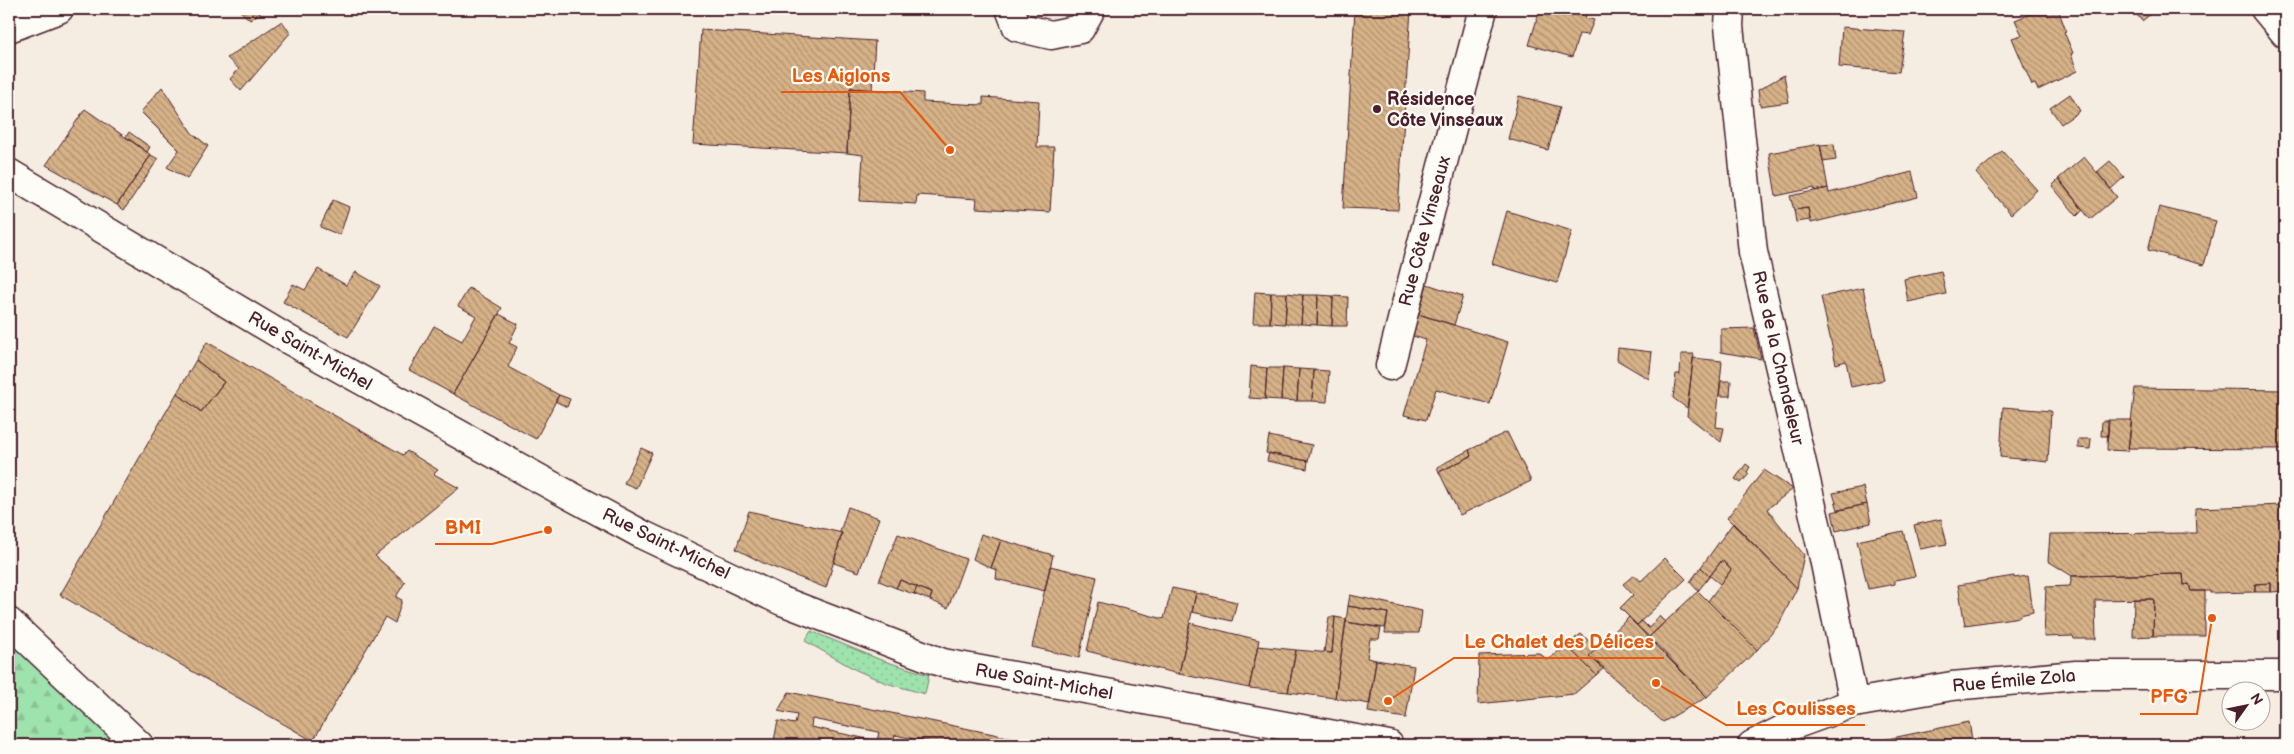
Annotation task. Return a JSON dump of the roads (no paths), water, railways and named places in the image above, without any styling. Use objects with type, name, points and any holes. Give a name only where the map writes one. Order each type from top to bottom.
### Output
[{"type":"main road","points":[[9,28],[59,9]]},
{"type":"main road","points":[[1010,9],[1018,27],[1051,36],[1080,28],[1091,9]]},
{"type":"main road","name":"Rue Côte Vinseaux","points":[[1390,366],[1483,9]]},
{"type":"main road","name":"Rue de la Chandeleur","points":[[1730,9],[1729,26],[1754,252],[1823,554],[1854,704]]},
{"type":"main road","points":[[2265,9],[2285,32]]},
{"type":"main road","name":"Rue Saint-Michel","points":[[9,173],[289,340],[644,535],[782,601],[943,663],[1389,745]]},
{"type":"main road","points":[[9,622],[139,745]]},
{"type":"main road","name":"Rue Émile Zola","points":[[1752,745],[1788,727],[1854,704],[1952,686],[2076,674],[2285,675]]},
{"type":"place","name":"Résidence Côte Vinseaux","points":[[1377,109]]},
{"type":"place","name":"Les Aiglons","points":[[950,150]]},
{"type":"place","name":"BMI","points":[[548,530]]},
{"type":"place","name":"PFG","points":[[2212,618]]},
{"type":"place","name":"Les Coulisses","points":[[1656,683]]},
{"type":"place","name":"Le Chalet des Délices","points":[[1388,701]]}]
